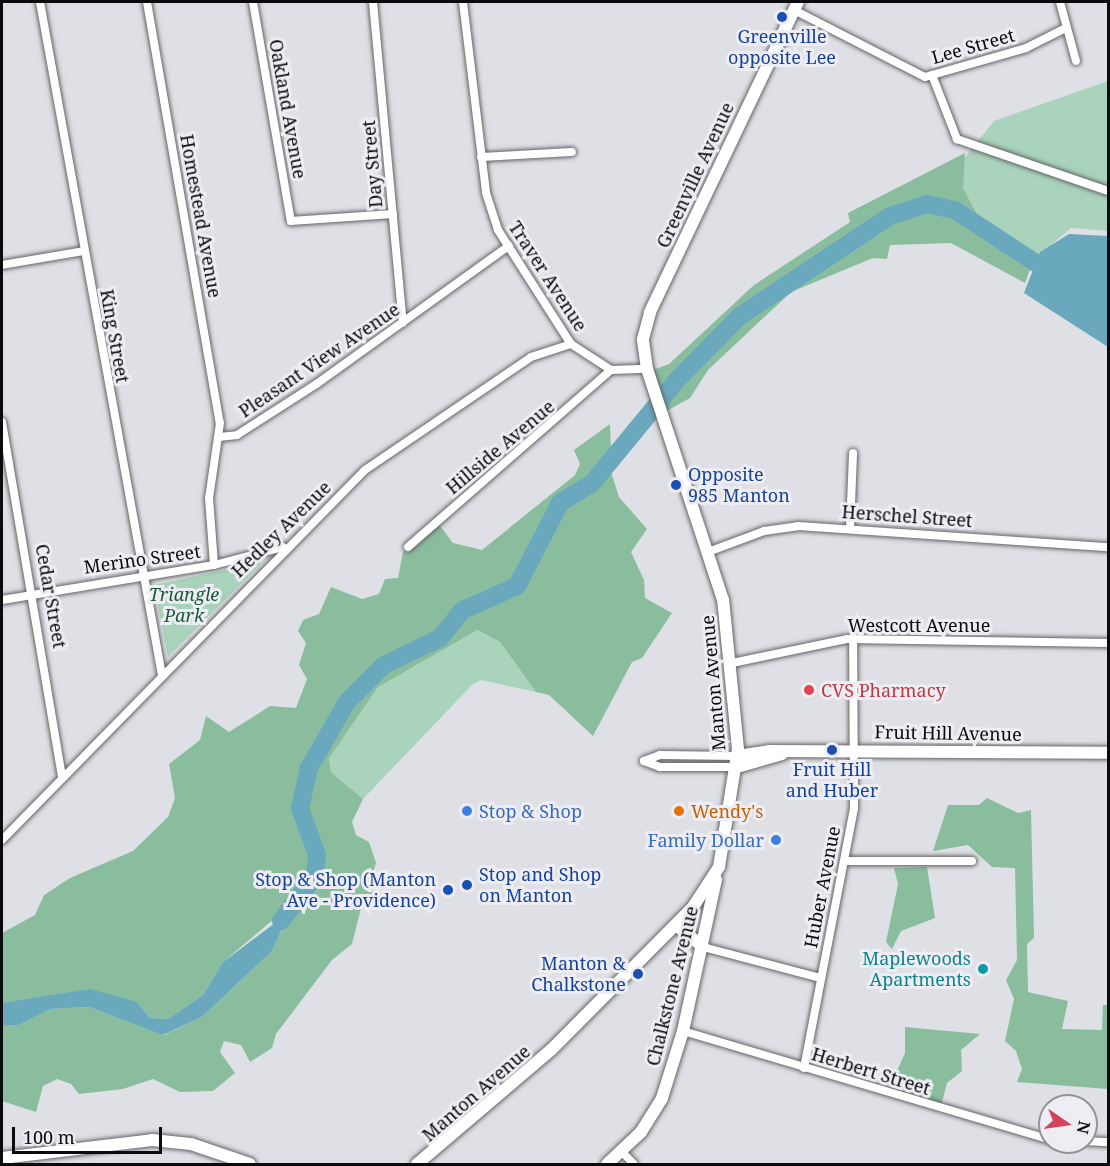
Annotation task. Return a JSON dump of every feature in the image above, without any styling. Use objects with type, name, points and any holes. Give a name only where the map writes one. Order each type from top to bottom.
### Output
[{"type":"main road","name":"Greenville Avenue","points":[[648,374],[643,339],[650,312],[796,6]]},
{"type":"main road","name":"Manton Avenue","points":[[417,1164],[511,1088],[676,925],[719,867],[737,761],[732,663],[723,600],[665,419],[648,374]]},
{"type":"main road","name":"Fruit Hill Avenue","points":[[737,761],[791,751],[1107,753]]},
{"type":"main road","name":"Chalkstone Avenue","points":[[607,1164],[655,1113],[683,1031],[719,867]]},
{"type":"main road","points":[[676,925],[703,947]]},
{"type":"main road","points":[[2,1158],[152,1140],[191,1144],[250,1164]]},
{"type":"street","name":"King Street","points":[[40,2],[162,675]]},
{"type":"street","name":"Homestead Avenue","points":[[147,2],[219,437]]},
{"type":"street","name":"Oakland Avenue","points":[[253,2],[291,221],[393,214]]},
{"type":"street","name":"Day Street","points":[[373,2],[403,323]]},
{"type":"street","name":"Traver Avenue","points":[[463,2],[481,158],[491,213],[509,246],[571,344],[611,370]]},
{"type":"street","points":[[1060,2],[1064,29],[1076,61]]},
{"type":"street","name":"Lee Street","points":[[796,6],[890,61],[932,75],[1026,48],[1064,29]]},
{"type":"street","points":[[932,75],[952,134],[967,145],[1108,191]]},
{"type":"street","points":[[481,158],[572,152]]},
{"type":"street","name":"Pleasant View Avenue","points":[[219,437],[237,435],[403,323],[509,246]]},
{"type":"street","points":[[2,265],[84,251]]},
{"type":"street","name":"Hedley Avenue","points":[[2,840],[287,546],[365,470],[531,357],[571,344]]},
{"type":"street","points":[[611,370],[648,374]]},
{"type":"street","name":"Hillside Avenue","points":[[408,547],[611,370]]},
{"type":"street","name":"Cedar Street","points":[[2,422],[33,594],[62,777]]},
{"type":"street","points":[[214,565],[209,498],[219,437]]},
{"type":"street","points":[[850,529],[853,453]]},
{"type":"street","name":"Herschel Street","points":[[708,552],[779,527],[850,529],[1108,547]]},
{"type":"street","name":"Merino Street","points":[[2,600],[142,574],[214,565],[287,546]]},
{"type":"street","name":"Westcott Avenue","points":[[732,663],[852,639],[1108,643]]},
{"type":"street","name":"Huber Avenue","points":[[804,1068],[820,978],[848,861],[857,750],[852,639]]},
{"type":"street","points":[[660,755],[737,761],[660,767],[644,761],[660,755]]},
{"type":"street","points":[[848,861],[972,861]]},
{"type":"street","points":[[703,947],[820,978]]},
{"type":"street","name":"Herbert Street","points":[[683,1031],[1038,1136]]},
{"type":"street","points":[[621,1151],[634,1164]]},
{"type":"green space","points":[[1108,81],[1108,231],[1071,228],[1034,259],[1015,252],[984,227],[963,188],[962,161],[994,121]]},
{"type":"green space","points":[[965,153],[963,188],[984,227],[1015,252],[1034,259],[1025,283],[951,243],[890,245],[887,259],[873,258],[791,292],[708,370],[690,398],[663,413],[645,373],[669,364],[754,285],[850,222],[848,213]]},
{"type":"green space","points":[[610,424],[612,475],[619,497],[647,529],[631,552],[644,580],[645,598],[672,613],[642,658],[632,662],[593,736],[549,695],[536,692],[500,642],[477,630],[378,687],[329,758],[331,772],[363,799],[352,822],[356,835],[369,842],[376,863],[369,885],[373,893],[363,900],[352,944],[332,960],[276,1034],[272,1048],[250,1062],[241,1045],[224,1041],[220,1052],[235,1073],[213,1091],[180,1092],[153,1079],[123,1089],[79,1094],[71,1084],[57,1079],[43,1086],[36,1112],[2,1101],[2,1026],[19,1025],[50,1009],[89,1007],[164,1035],[202,1017],[272,951],[293,903],[223,962],[203,995],[168,1019],[150,1018],[137,1002],[2,1003],[2,933],[35,915],[44,895],[70,878],[133,851],[168,817],[175,798],[169,764],[200,740],[206,716],[229,732],[270,706],[296,708],[307,679],[299,665],[306,643],[298,631],[303,620],[319,614],[331,587],[362,599],[379,594],[385,579],[398,578],[403,552],[438,523],[453,543],[482,550],[575,475],[580,464],[574,450]]},
{"type":"green space","name":"Triangle Park","points":[[263,562],[168,657],[154,585]]},
{"type":"green space","points":[[476,630],[500,642],[536,692],[481,680],[472,685],[363,799],[331,772],[329,758],[378,686]]},
{"type":"green space","points":[[987,798],[1018,813],[1031,810],[1034,938],[1027,944],[1028,992],[1068,1001],[1062,1029],[1102,1030],[1103,1005],[1108,1005],[1108,1089],[1017,1082],[1022,1069],[1016,1051],[1005,1041],[1014,999],[1006,980],[1017,960],[1015,868],[992,867],[968,845],[933,851],[948,805],[979,805]]},
{"type":"green space","points":[[927,867],[935,918],[901,931],[892,949],[886,942],[898,884],[894,868]]},
{"type":"green space","points":[[905,1027],[980,1034],[961,1050],[962,1071],[947,1083],[940,1109],[887,1093],[905,1053]]},
{"type":"water","points":[[1069,234],[1108,236],[1108,347],[1024,293],[1040,252]]},
{"type":"water","points":[[294,901],[272,951],[202,1017],[163,1035],[89,1007],[50,1009],[19,1025],[2,1026],[2,1003],[90,989],[137,1002],[150,1018],[168,1019],[203,995],[223,962],[275,923]]},
{"type":"waterway","points":[[281,921],[315,876],[317,855],[300,808],[309,768],[347,702],[384,665],[440,638],[463,610],[517,586],[560,503],[593,482],[677,380],[740,316],[890,216],[926,204],[955,210],[1057,277]]},
{"type":"place","name":"Greenville opposite Lee","points":[[782,17]]},
{"type":"place","name":"Opposite 985 Manton","points":[[676,485]]},
{"type":"place","name":"CVS Pharmacy","points":[[809,690]]},
{"type":"place","name":"Fruit Hill and Huber","points":[[832,750]]},
{"type":"place","name":"Stop & Shop","points":[[467,811]]},
{"type":"place","name":"Wendy's","points":[[679,811]]},
{"type":"place","name":"Family Dollar","points":[[776,840]]},
{"type":"place","name":"Stop and Shop on Manton","points":[[467,885]]},
{"type":"place","name":"Stop & Shop (Manton Ave - Providence)","points":[[448,890]]},
{"type":"place","name":"Maplewoods Apartments","points":[[983,969]]},
{"type":"place","name":"Manton & Chalkstone","points":[[638,974]]}]
